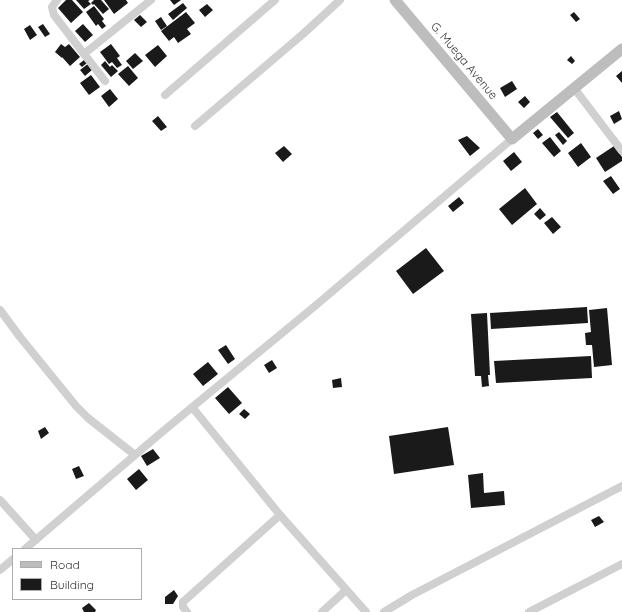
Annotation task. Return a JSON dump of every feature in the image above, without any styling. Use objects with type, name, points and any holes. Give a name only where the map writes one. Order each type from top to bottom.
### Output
[{"type":"street","points":[[57,0],[52,7],[54,15],[105,81]]},
{"type":"street","points":[[84,54],[151,0]]},
{"type":"street","points":[[165,95],[275,0]]},
{"type":"street","points":[[195,126],[303,34],[340,0]]},
{"type":"street","name":"G. Muega Avenue","points":[[395,0],[512,139]]},
{"type":"street","points":[[26,548],[192,407],[309,311],[512,139],[622,49]]},
{"type":"street","points":[[574,88],[622,151]]},
{"type":"street","points":[[0,310],[76,406],[88,418],[135,455]]},
{"type":"street","points":[[192,407],[280,515],[366,612]]},
{"type":"street","points":[[384,612],[622,486]]},
{"type":"street","points":[[0,500],[36,540]]},
{"type":"street","points":[[187,612],[183,607],[183,602],[280,515]]},
{"type":"street","points":[[0,570],[12,560]]},
{"type":"street","points":[[529,612],[622,564]]},
{"type":"street","points":[[322,612],[346,590]]},
{"type":"building","points":[[66,0],[72,0],[83,12],[71,23],[58,8]]},
{"type":"building","points":[[76,0],[90,0],[88,1],[91,4],[84,9]]},
{"type":"building","points":[[94,0],[101,0],[109,9],[103,14],[94,4],[93,5],[91,3]]},
{"type":"building","points":[[104,0],[126,0],[128,3],[114,14]]},
{"type":"building","points":[[170,0],[181,0],[174,5]]},
{"type":"building","points":[[183,3],[187,8],[173,20],[168,14]]},
{"type":"building","points":[[207,4],[213,10],[205,17],[199,10]]},
{"type":"building","points":[[94,6],[104,19],[102,21],[106,26],[102,29],[98,24],[96,26],[86,12]]},
{"type":"building","points":[[186,12],[195,23],[187,29],[191,34],[178,43],[174,37],[169,41],[161,31]]},
{"type":"building","points":[[574,12],[580,19],[576,22],[570,15]]},
{"type":"building","points":[[140,15],[147,22],[141,27],[134,20]]},
{"type":"building","points":[[161,17],[167,26],[161,30],[155,21]]},
{"type":"building","points":[[43,24],[50,34],[45,37],[38,27]]},
{"type":"building","points":[[83,24],[93,35],[85,42],[75,31]]},
{"type":"building","points":[[30,25],[37,35],[30,40],[24,29]]},
{"type":"building","points":[[61,44],[65,47],[69,44],[80,57],[70,66],[55,52]]},
{"type":"building","points":[[111,44],[120,56],[117,58],[122,65],[117,68],[112,62],[109,64],[100,52]]},
{"type":"building","points":[[158,45],[167,56],[155,67],[145,55]]},
{"type":"building","points":[[135,53],[143,61],[133,69],[126,61]]},
{"type":"building","points":[[571,56],[575,61],[572,64],[567,60]]},
{"type":"building","points":[[84,60],[87,63],[82,67],[79,64]]},
{"type":"building","points":[[105,61],[110,67],[112,65],[118,71],[111,77],[101,65]]},
{"type":"building","points":[[89,63],[93,69],[85,76],[80,70]]},
{"type":"building","points":[[128,66],[138,78],[129,86],[118,74]]},
{"type":"building","points":[[622,71],[622,83],[616,76]]},
{"type":"building","points":[[91,75],[100,87],[89,95],[80,83]]},
{"type":"building","points":[[512,81],[517,89],[505,97],[500,88]]},
{"type":"building","points":[[110,89],[118,99],[109,107],[101,96]]},
{"type":"building","points":[[525,96],[530,102],[524,108],[518,102]]},
{"type":"building","points":[[619,111],[622,119],[614,124],[610,116]]},
{"type":"building","points":[[557,112],[574,133],[568,138],[550,117]]},
{"type":"building","points":[[158,116],[167,127],[161,131],[152,121]]},
{"type":"building","points":[[538,129],[543,135],[538,139],[533,133]]},
{"type":"building","points":[[559,132],[567,141],[563,145],[555,135]]},
{"type":"building","points":[[467,136],[480,148],[470,156],[458,140]]},
{"type":"building","points":[[550,137],[561,151],[554,157],[542,143]]},
{"type":"building","points":[[581,143],[591,157],[578,167],[568,153]]},
{"type":"building","points":[[284,146],[292,154],[283,162],[275,153]]},
{"type":"building","points":[[614,146],[622,157],[622,161],[605,172],[596,158]]},
{"type":"building","points":[[514,152],[522,162],[511,171],[503,161]]},
{"type":"building","points":[[611,176],[620,189],[613,194],[603,181]]},
{"type":"building","points":[[525,188],[537,204],[512,225],[499,209]]},
{"type":"building","points":[[459,197],[464,203],[453,212],[448,206]]},
{"type":"building","points":[[540,208],[546,215],[540,220],[534,214]]},
{"type":"building","points":[[552,217],[561,227],[553,234],[544,223]]},
{"type":"building","points":[[426,248],[444,271],[413,294],[396,271]]},
{"type":"building","points":[[587,307],[588,323],[491,329],[490,313]]},
{"type":"building","points":[[607,308],[612,365],[594,367],[592,345],[586,345],[585,333],[591,332],[589,310]]},
{"type":"building","points":[[487,313],[490,375],[488,375],[489,386],[482,387],[481,376],[475,376],[471,314]]},
{"type":"building","points":[[226,345],[235,359],[228,364],[218,350]]},
{"type":"building","points":[[591,356],[592,378],[496,383],[494,361]]},
{"type":"building","points":[[272,360],[277,368],[269,373],[264,365]]},
{"type":"building","points":[[208,362],[218,374],[203,386],[193,374]]},
{"type":"building","points":[[341,378],[342,387],[333,388],[332,380]]},
{"type":"building","points":[[228,387],[242,403],[229,414],[215,398]]},
{"type":"building","points":[[244,409],[250,414],[245,419],[239,414]]},
{"type":"building","points":[[45,427],[49,433],[41,439],[38,431]]},
{"type":"building","points":[[448,427],[454,465],[394,474],[389,436]]},
{"type":"building","points":[[153,449],[160,458],[147,466],[141,456]]},
{"type":"building","points":[[79,466],[84,476],[76,479],[72,469]]},
{"type":"building","points":[[139,469],[148,480],[136,490],[127,479]]},
{"type":"building","points":[[483,473],[484,493],[504,491],[505,505],[471,508],[468,475]]},
{"type":"building","points":[[599,516],[604,522],[595,527],[591,520]]},
{"type":"building","points":[[174,590],[178,596],[173,604],[165,604],[165,597]]},
{"type":"building","points":[[89,603],[96,610],[95,612],[84,612],[82,608]]}]
